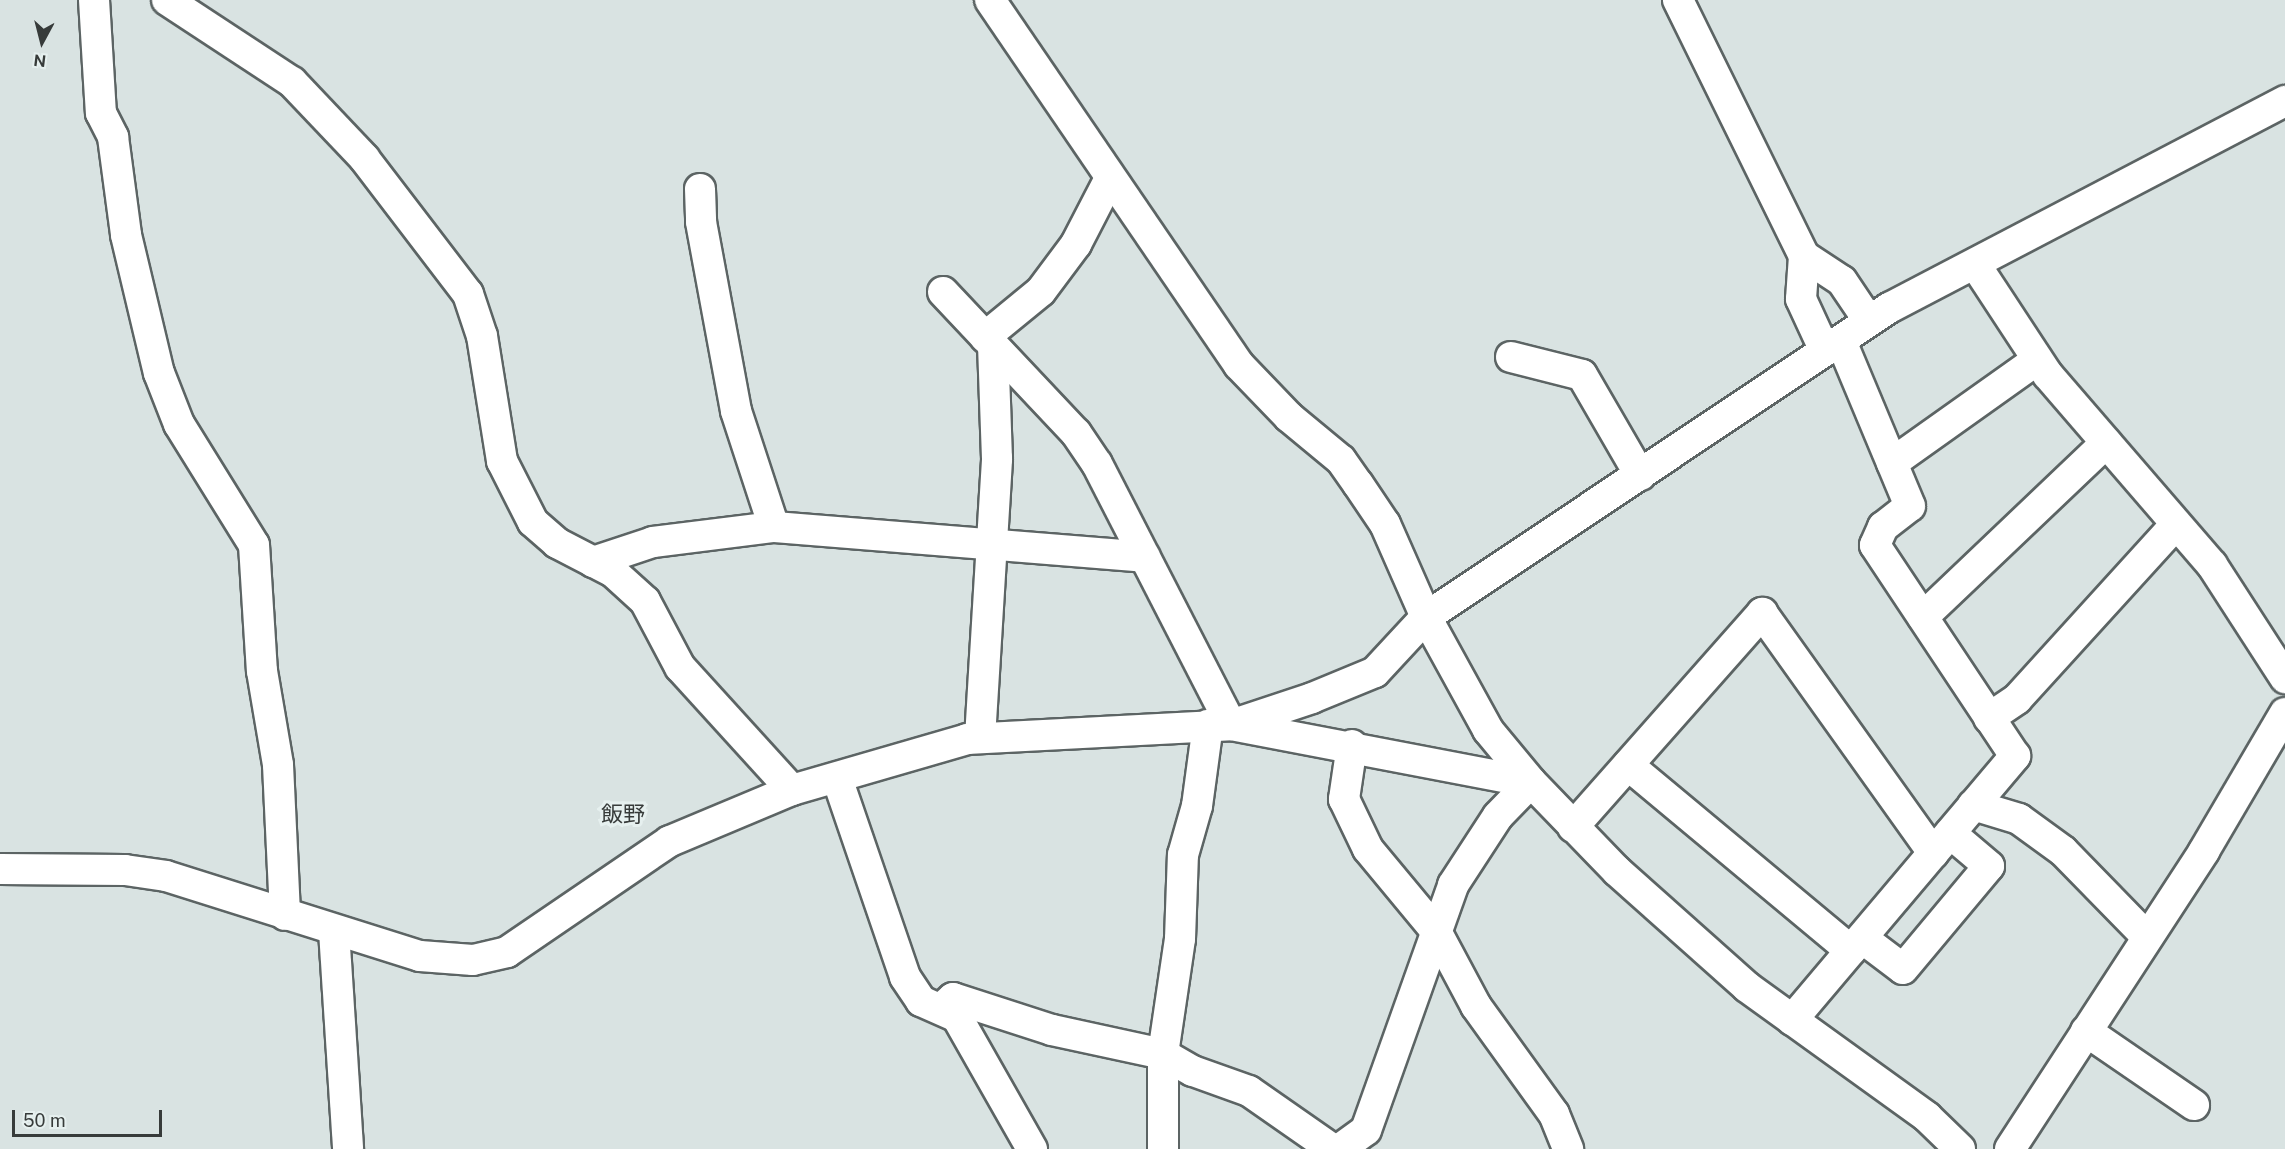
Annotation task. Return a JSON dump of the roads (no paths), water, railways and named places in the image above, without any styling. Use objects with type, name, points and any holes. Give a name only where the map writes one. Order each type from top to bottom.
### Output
[{"type":"street","points":[[94,0],[101,113],[112,137],[126,235],[159,373],[179,424],[254,545],[262,670],[278,765],[285,915]]},
{"type":"street","points":[[166,0],[292,82],[364,158],[468,294],[482,336],[502,462],[532,522],[557,543],[613,572],[645,601],[680,667],[792,790]]},
{"type":"street","points":[[990,0],[1109,180],[1239,365],[1289,417],[1341,460],[1358,484],[1385,524],[1426,617],[1488,730],[1531,782],[1573,827],[1674,923],[1792,1020],[1927,1117],[1960,1149]]},
{"type":"street","points":[[1678,0],[1804,256],[1801,299],[1833,346],[1892,463],[1910,506],[1883,527],[1875,545],[2014,756],[1792,1020]]},
{"type":"street","points":[[1219,725],[1375,672],[1426,617],[1869,321],[2285,101]]},
{"type":"street","points":[[989,340],[1041,291],[1076,244],[1109,180]]},
{"type":"street","points":[[700,189],[701,222],[736,411],[774,526]]},
{"type":"street","points":[[1804,256],[1842,281],[1869,321]]},
{"type":"street","points":[[1975,264],[2037,360],[2212,565],[2285,678]]},
{"type":"street","points":[[943,292],[1077,433],[1145,556],[1219,725],[1183,855],[1180,939],[1163,1054],[1163,1149]]},
{"type":"street","points":[[981,738],[997,459],[989,340]]},
{"type":"street","points":[[1511,357],[1582,375],[1640,475]]},
{"type":"street","points":[[1892,463],[2037,360]]},
{"type":"street","points":[[1923,617],[2106,443]]},
{"type":"street","points":[[1989,718],[2017,699],[2176,524]]},
{"type":"street","points":[[593,562],[652,542],[774,526],[1145,556]]},
{"type":"street","points":[[1573,827],[1762,613],[1942,843],[1989,866],[1903,969],[1857,945],[1628,765]]},
{"type":"street","points":[[2010,1149],[2147,937],[2285,713]]},
{"type":"street","points":[[0,868],[125,870],[166,876],[334,931],[446,961],[507,952],[670,841],[792,790],[981,738],[1219,725],[1352,745],[1461,772],[1531,782]]},
{"type":"street","points":[[1352,745],[1344,799],[1368,849],[1436,931],[1476,1006],[1554,1113],[1568,1149]]},
{"type":"street","points":[[837,778],[905,977],[921,1002],[942,1008],[957,1017],[1032,1149]]},
{"type":"street","points":[[1340,1149],[1366,1130],[1453,885],[1498,816],[1531,782]]},
{"type":"street","points":[[1973,806],[2019,819],[2062,851],[2147,937]]},
{"type":"street","points":[[334,931],[348,1149]]},
{"type":"street","points":[[942,1008],[953,998],[1052,1030],[1163,1054],[1193,1071],[1249,1091],[1332,1149]]},
{"type":"street","points":[[2086,1031],[2194,1105]]},
{"type":"district","name":"飯野","points":[[623,815]]}]
